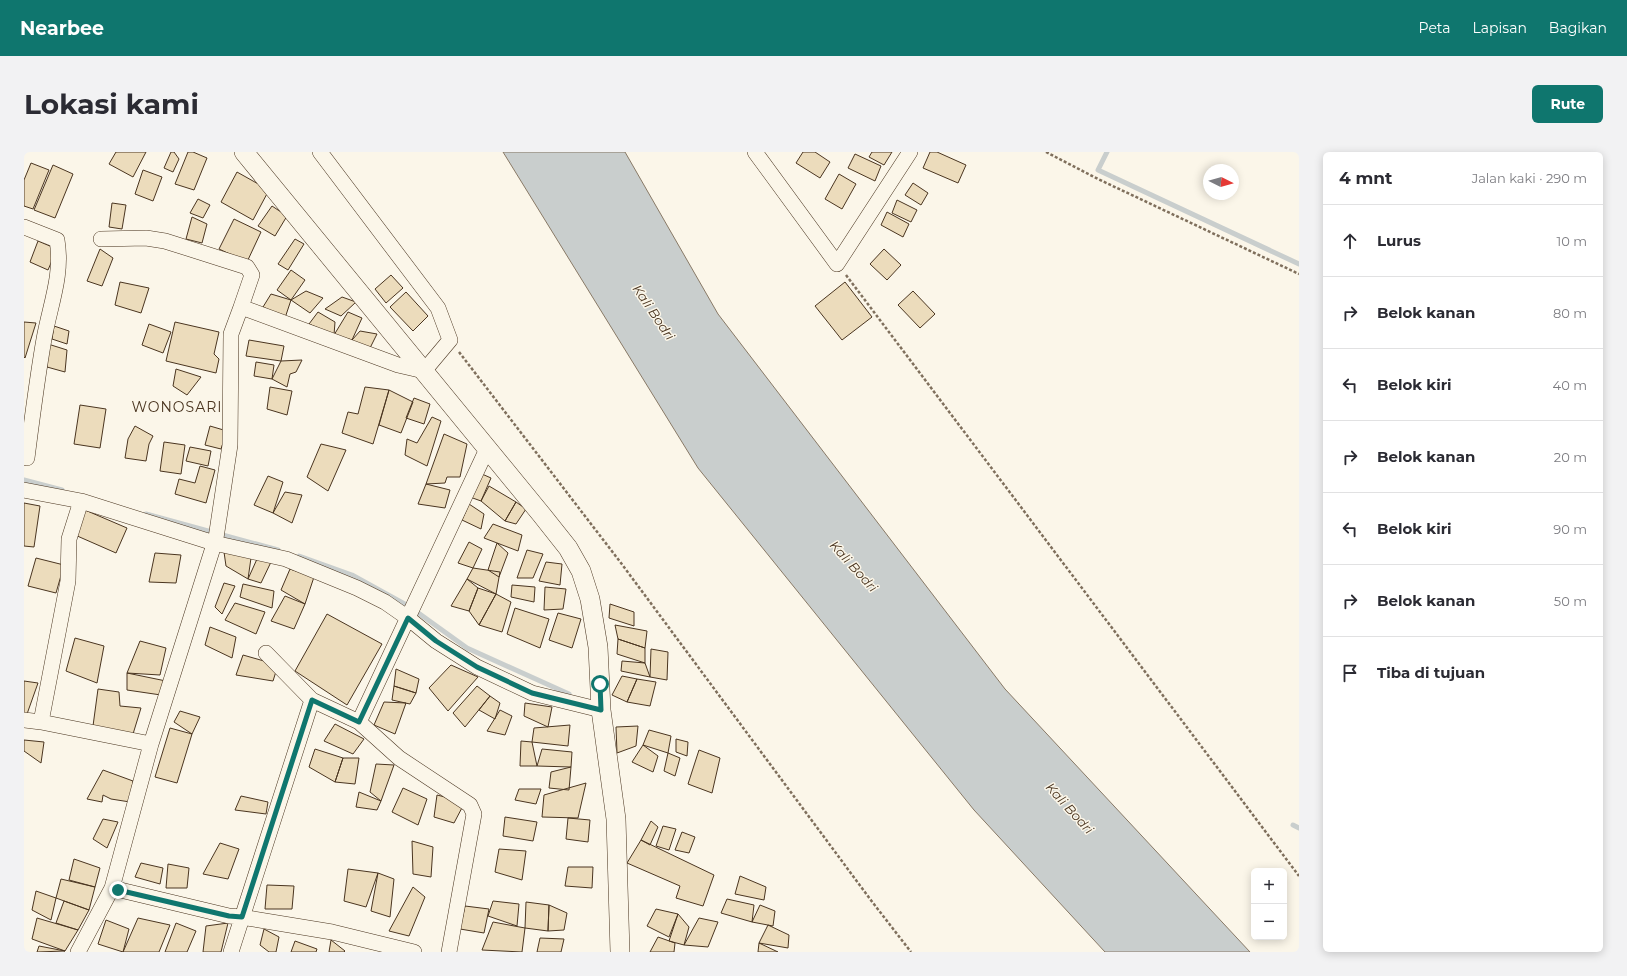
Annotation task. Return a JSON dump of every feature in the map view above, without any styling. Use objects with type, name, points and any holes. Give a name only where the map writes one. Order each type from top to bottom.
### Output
[{"type":"street","points":[[244,152],[568,548],[581,571],[590,599],[598,647],[601,710],[616,819],[620,952]]},
{"type":"street","points":[[320,152],[438,308],[450,340],[424,371]]},
{"type":"street","points":[[755,152],[837,264],[910,152]]},
{"type":"street","points":[[24,227],[57,240],[60,256],[56,287],[44,338],[27,458]]},
{"type":"street","points":[[78,952],[112,888],[151,744],[216,536],[230,445],[231,334],[252,274],[247,267],[165,241],[146,238],[101,239]]},
{"type":"street","points":[[241,306],[398,365],[424,371]]},
{"type":"street","points":[[359,722],[487,449]]},
{"type":"street","points":[[24,490],[81,501],[216,536],[286,559],[357,588],[385,602],[412,611],[436,641],[477,667],[532,693],[601,710]]},
{"type":"street","points":[[41,722],[68,581],[69,539],[81,501]]},
{"type":"street","points":[[266,653],[312,700],[359,722],[399,758],[470,805],[474,814],[449,952]]},
{"type":"street","points":[[230,952],[312,700]]},
{"type":"street","points":[[24,720],[151,744]]},
{"type":"street","points":[[112,888],[229,916],[332,932],[414,952]]},
{"type":"path","points":[[1046,152],[1098,179],[1299,274]]},
{"type":"path","points":[[837,264],[1299,876]]},
{"type":"path","points":[[450,340],[621,563],[911,952]]},
{"type":"water","name":"Kali Bodri","points":[[503,152],[625,152],[718,314],[1005,689],[1250,952],[1105,952],[974,810],[698,468]]},
{"type":"building","points":[[116,152],[146,152],[133,177],[109,164]]},
{"type":"building","points":[[171,152],[174,152],[179,159],[173,172],[164,168]]},
{"type":"building","points":[[188,152],[193,152],[207,158],[194,190],[175,184]]},
{"type":"building","points":[[803,152],[815,152],[830,162],[820,178],[796,163]]},
{"type":"building","points":[[872,152],[892,152],[884,165],[869,157]]},
{"type":"building","points":[[930,152],[937,152],[966,165],[958,183],[923,168]]},
{"type":"building","points":[[855,154],[881,166],[875,181],[848,168]]},
{"type":"building","points":[[31,163],[49,170],[33,209],[24,206],[24,180]]},
{"type":"building","points":[[53,165],[73,174],[55,218],[34,210]]},
{"type":"building","points":[[143,170],[162,177],[153,201],[135,194]]},
{"type":"building","points":[[237,172],[269,190],[253,220],[221,202]]},
{"type":"building","points":[[839,174],[856,184],[842,209],[825,199]]},
{"type":"building","points":[[913,183],[928,193],[921,205],[905,195]]},
{"type":"building","points":[[198,199],[210,205],[203,218],[190,213]]},
{"type":"building","points":[[897,200],[917,210],[911,222],[892,213]]},
{"type":"building","points":[[112,203],[126,205],[122,229],[109,227]]},
{"type":"building","points":[[272,206],[287,216],[275,236],[258,226]]},
{"type":"building","points":[[887,212],[909,224],[903,237],[881,225]]},
{"type":"building","points":[[192,217],[207,224],[202,243],[186,239]]},
{"type":"building","points":[[234,219],[261,232],[247,262],[219,249]]},
{"type":"building","points":[[295,239],[304,244],[288,270],[278,264]]},
{"type":"building","points":[[38,241],[57,249],[48,270],[30,262]]},
{"type":"building","points":[[100,249],[113,258],[102,286],[87,281]]},
{"type":"building","points":[[884,249],[901,265],[887,280],[870,264]]},
{"type":"building","points":[[291,270],[305,280],[291,300],[277,290]]},
{"type":"building","points":[[391,275],[403,288],[386,303],[375,289]]},
{"type":"building","points":[[120,282],[149,288],[141,313],[115,305]]},
{"type":"building","points":[[845,282],[872,317],[842,340],[815,306]]},
{"type":"building","points":[[306,291],[323,298],[310,313],[291,300]]},
{"type":"building","points":[[913,291],[935,314],[920,328],[898,305]]},
{"type":"building","points":[[406,292],[428,316],[413,331],[390,307]]},
{"type":"building","points":[[271,294],[291,300],[285,318],[263,307]]},
{"type":"building","points":[[342,297],[356,302],[341,316],[325,309]]},
{"type":"building","points":[[318,312],[335,322],[334,335],[309,324]]},
{"type":"building","points":[[348,312],[362,318],[352,340],[334,335]]},
{"type":"building","points":[[24,322],[36,323],[25,358],[24,357]]},
{"type":"building","points":[[175,322],[219,332],[214,354],[219,359],[216,373],[166,361]]},
{"type":"building","points":[[149,324],[171,332],[163,353],[142,345]]},
{"type":"building","points":[[54,326],[69,331],[67,344],[52,339]]},
{"type":"building","points":[[360,331],[377,334],[367,354],[352,340]]},
{"type":"building","points":[[249,340],[284,346],[281,361],[246,356]]},
{"type":"building","points":[[48,344],[67,350],[65,372],[47,367]]},
{"type":"building","points":[[302,360],[296,372],[290,374],[287,387],[272,379],[281,361]]},
{"type":"building","points":[[256,362],[274,365],[272,379],[254,376]]},
{"type":"building","points":[[176,369],[201,377],[187,395],[173,386]]},
{"type":"building","points":[[270,387],[292,391],[287,415],[267,409]]},
{"type":"building","points":[[365,387],[389,390],[373,444],[342,433],[348,412],[358,414]]},
{"type":"building","points":[[389,390],[413,402],[401,433],[379,425]]},
{"type":"building","points":[[414,398],[430,404],[424,424],[406,418]]},
{"type":"building","points":[[80,405],[106,409],[100,448],[74,444]]},
{"type":"building","points":[[432,417],[441,421],[427,466],[405,455],[407,439],[417,443]]},
{"type":"building","points":[[135,426],[153,436],[149,444],[146,461],[125,458],[128,439]]},
{"type":"building","points":[[210,426],[227,431],[221,449],[205,445]]},
{"type":"building","points":[[444,434],[467,444],[460,477],[447,477],[445,483],[426,484]]},
{"type":"building","points":[[164,442],[185,445],[181,474],[160,471]]},
{"type":"building","points":[[321,444],[346,450],[328,491],[307,477]]},
{"type":"building","points":[[190,447],[211,451],[208,466],[186,461]]},
{"type":"building","points":[[200,466],[215,470],[206,503],[175,494],[179,479],[195,483]]},
{"type":"building","points":[[482,474],[491,478],[481,501],[470,497]]},
{"type":"building","points":[[268,476],[283,482],[273,513],[254,505]]},
{"type":"building","points":[[426,484],[450,490],[445,508],[418,504]]},
{"type":"building","points":[[489,486],[516,502],[505,521],[481,501]]},
{"type":"building","points":[[285,492],[302,495],[292,523],[273,513]]},
{"type":"building","points":[[516,502],[526,509],[516,524],[505,521]]},
{"type":"building","points":[[24,503],[40,506],[34,547],[24,546]]},
{"type":"building","points":[[469,504],[484,514],[481,529],[462,520]]},
{"type":"building","points":[[85,510],[127,528],[116,553],[75,535]]},
{"type":"building","points":[[493,524],[522,535],[518,551],[484,538]]},
{"type":"building","points":[[469,542],[482,549],[473,568],[458,563]]},
{"type":"building","points":[[497,543],[508,553],[499,577],[488,570]]},
{"type":"building","points":[[527,550],[543,554],[533,578],[517,578]]},
{"type":"building","points":[[252,551],[248,579],[226,566],[224,552]]},
{"type":"building","points":[[155,553],[181,555],[176,583],[149,582]]},
{"type":"building","points":[[36,558],[64,565],[56,593],[28,586]]},
{"type":"building","points":[[257,559],[271,562],[261,583],[248,579]]},
{"type":"building","points":[[546,562],[562,564],[560,585],[539,581]]},
{"type":"building","points":[[473,568],[500,572],[496,594],[467,579]]},
{"type":"building","points":[[290,569],[314,577],[305,604],[281,590]]},
{"type":"building","points":[[467,579],[478,588],[469,611],[451,606]]},
{"type":"building","points":[[224,583],[235,586],[222,614],[215,607]]},
{"type":"building","points":[[243,584],[274,591],[272,608],[240,597]]},
{"type":"building","points":[[512,585],[535,587],[534,602],[511,597]]},
{"type":"building","points":[[545,587],[566,589],[563,609],[544,610]]},
{"type":"building","points":[[478,588],[496,594],[479,625],[469,611]]},
{"type":"building","points":[[496,594],[511,602],[502,632],[479,625]]},
{"type":"building","points":[[285,596],[305,604],[294,629],[271,621]]},
{"type":"building","points":[[235,603],[265,612],[256,634],[225,620]]},
{"type":"building","points":[[610,604],[634,612],[634,626],[609,618]]},
{"type":"building","points":[[515,608],[549,619],[540,648],[507,634]]},
{"type":"building","points":[[558,613],[581,619],[572,648],[549,640]]},
{"type":"building","points":[[327,614],[382,644],[347,705],[295,671]]},
{"type":"building","points":[[615,625],[647,631],[645,648],[618,639]]},
{"type":"building","points":[[210,627],[236,637],[232,658],[205,645]]},
{"type":"building","points":[[75,638],[104,646],[97,683],[66,671]]},
{"type":"building","points":[[618,639],[645,648],[645,663],[617,654]]},
{"type":"building","points":[[140,641],[166,648],[160,675],[127,673]]},
{"type":"building","points":[[651,649],[668,652],[667,680],[650,677]]},
{"type":"building","points":[[243,655],[278,665],[273,681],[236,675]]},
{"type":"building","points":[[622,661],[645,663],[650,677],[621,671]]},
{"type":"building","points":[[451,665],[478,677],[448,711],[429,688]]},
{"type":"building","points":[[396,669],[419,679],[416,693],[394,686]]},
{"type":"building","points":[[127,673],[166,681],[161,695],[127,690]]},
{"type":"building","points":[[622,676],[637,679],[627,702],[612,695]]},
{"type":"building","points":[[637,679],[656,682],[650,706],[627,702]]},
{"type":"building","points":[[24,681],[38,683],[27,714],[24,713]]},
{"type":"building","points":[[394,686],[416,693],[410,704],[392,700]]},
{"type":"building","points":[[477,686],[490,696],[465,727],[453,713]]},
{"type":"building","points":[[98,689],[119,692],[120,706],[141,708],[133,734],[93,726]]},
{"type":"building","points":[[490,696],[500,703],[495,719],[479,710]]},
{"type":"building","points":[[384,702],[406,703],[395,734],[374,725]]},
{"type":"building","points":[[525,703],[552,707],[548,727],[524,716]]},
{"type":"building","points":[[500,710],[512,716],[505,735],[487,731]]},
{"type":"building","points":[[180,711],[200,717],[192,734],[174,722]]},
{"type":"building","points":[[335,724],[364,739],[353,754],[324,741]]},
{"type":"building","points":[[570,725],[568,746],[532,742],[534,728]]},
{"type":"building","points":[[638,726],[636,746],[617,753],[616,727]]},
{"type":"building","points":[[170,728],[192,734],[177,783],[155,777]]},
{"type":"building","points":[[649,730],[671,736],[668,753],[643,745]]},
{"type":"building","points":[[676,739],[688,742],[687,756],[676,752]]},
{"type":"building","points":[[24,740],[44,742],[41,763],[24,751]]},
{"type":"building","points":[[521,741],[532,742],[537,766],[520,766]]},
{"type":"building","points":[[643,745],[658,756],[653,772],[632,762]]},
{"type":"building","points":[[315,749],[343,758],[335,782],[309,767]]},
{"type":"building","points":[[542,749],[572,752],[571,767],[537,766]]},
{"type":"building","points":[[699,750],[720,758],[712,793],[688,784]]},
{"type":"building","points":[[668,753],[680,758],[675,776],[664,771]]},
{"type":"building","points":[[343,758],[359,758],[355,784],[335,782]]},
{"type":"building","points":[[376,764],[394,765],[381,801],[370,792]]},
{"type":"building","points":[[571,767],[569,790],[549,788],[551,772]]},
{"type":"building","points":[[103,770],[133,781],[130,802],[111,799],[103,795],[102,802],[87,799]]},
{"type":"building","points":[[586,783],[578,818],[542,817],[544,795]]},
{"type":"building","points":[[403,788],[427,799],[418,825],[392,812]]},
{"type":"building","points":[[519,789],[541,789],[536,804],[515,800]]},
{"type":"building","points":[[359,792],[381,801],[377,810],[356,807]]},
{"type":"building","points":[[437,795],[465,802],[454,823],[434,817]]},
{"type":"building","points":[[241,796],[268,802],[266,814],[235,810]]},
{"type":"building","points":[[505,817],[537,822],[533,841],[503,836]]},
{"type":"building","points":[[568,818],[590,820],[588,842],[566,839]]},
{"type":"building","points":[[103,819],[118,822],[107,848],[93,839]]},
{"type":"building","points":[[651,821],[658,827],[650,845],[641,840]]},
{"type":"building","points":[[663,826],[676,829],[669,850],[656,846]]},
{"type":"building","points":[[682,832],[695,837],[689,853],[675,850]]},
{"type":"building","points":[[641,840],[714,875],[703,906],[676,898],[680,886],[627,863]]},
{"type":"building","points":[[412,841],[433,847],[431,877],[413,874]]},
{"type":"building","points":[[220,843],[239,849],[228,879],[203,874]]},
{"type":"building","points":[[499,849],[526,851],[522,880],[495,872]]},
{"type":"building","points":[[74,859],[100,868],[95,887],[69,880]]},
{"type":"building","points":[[141,863],[163,868],[160,884],[135,877]]},
{"type":"building","points":[[168,864],[189,868],[187,888],[166,888]]},
{"type":"building","points":[[568,867],[593,867],[592,888],[565,886]]},
{"type":"building","points":[[348,869],[378,873],[366,907],[344,901]]},
{"type":"building","points":[[378,873],[394,879],[390,917],[371,911]]},
{"type":"building","points":[[740,876],[766,887],[764,900],[735,894]]},
{"type":"building","points":[[61,879],[95,887],[89,910],[56,898]]},
{"type":"building","points":[[267,885],[294,886],[292,909],[265,909]]},
{"type":"building","points":[[413,887],[425,897],[409,936],[389,931]]},
{"type":"building","points":[[36,891],[56,898],[51,920],[32,910]]},
{"type":"building","points":[[727,899],[754,905],[752,922],[721,913]]},
{"type":"building","points":[[64,901],[89,910],[78,930],[56,923]]},
{"type":"building","points":[[493,901],[519,904],[517,926],[488,916]]},
{"type":"building","points":[[526,902],[549,905],[548,931],[525,928]]},
{"type":"building","points":[[549,905],[567,913],[564,930],[548,931]]},
{"type":"building","points":[[760,905],[775,911],[773,926],[752,922]]},
{"type":"building","points":[[465,906],[489,909],[484,933],[460,929]]},
{"type":"building","points":[[656,909],[678,914],[669,937],[647,926]]},
{"type":"building","points":[[678,914],[689,927],[684,945],[669,941]]},
{"type":"building","points":[[37,918],[78,930],[65,951],[32,939]]},
{"type":"building","points":[[138,918],[170,925],[159,952],[123,952]]},
{"type":"building","points":[[699,918],[718,922],[708,947],[684,945]]},
{"type":"building","points":[[106,920],[129,929],[123,952],[98,944]]},
{"type":"building","points":[[493,922],[525,928],[522,952],[482,950]]},
{"type":"building","points":[[176,923],[196,931],[187,952],[165,952]]},
{"type":"building","points":[[228,923],[221,952],[203,952],[206,926]]},
{"type":"building","points":[[768,925],[789,935],[788,948],[759,943]]},
{"type":"building","points":[[264,929],[279,937],[276,952],[269,952],[260,945]]},
{"type":"building","points":[[658,937],[675,943],[674,952],[650,952]]},
{"type":"building","points":[[540,938],[564,939],[561,952],[537,952]]},
{"type":"building","points":[[331,940],[345,951],[329,952]]},
{"type":"building","points":[[295,941],[317,949],[316,952],[291,952]]},
{"type":"building","points":[[759,943],[778,952],[758,952]]},
{"type":"building","points":[[39,946],[65,951],[37,952]]},
{"type":"waterway","points":[[1107,152],[1098,170],[1299,264]]},
{"type":"waterway","points":[[24,480],[62,490]]},
{"type":"waterway","points":[[146,514],[278,550]]},
{"type":"waterway","points":[[299,556],[352,575],[410,607],[467,648],[569,694]]},
{"type":"waterway","points":[[1293,825],[1299,828]]},
{"type":"district","name":"WONOSARI","points":[[177,407]]},
{"type":"route","points":[[118,890],[229,916],[242,917],[272,828],[312,700],[359,722],[408,618],[436,641],[477,667],[532,693],[601,710],[600,684]]}]
